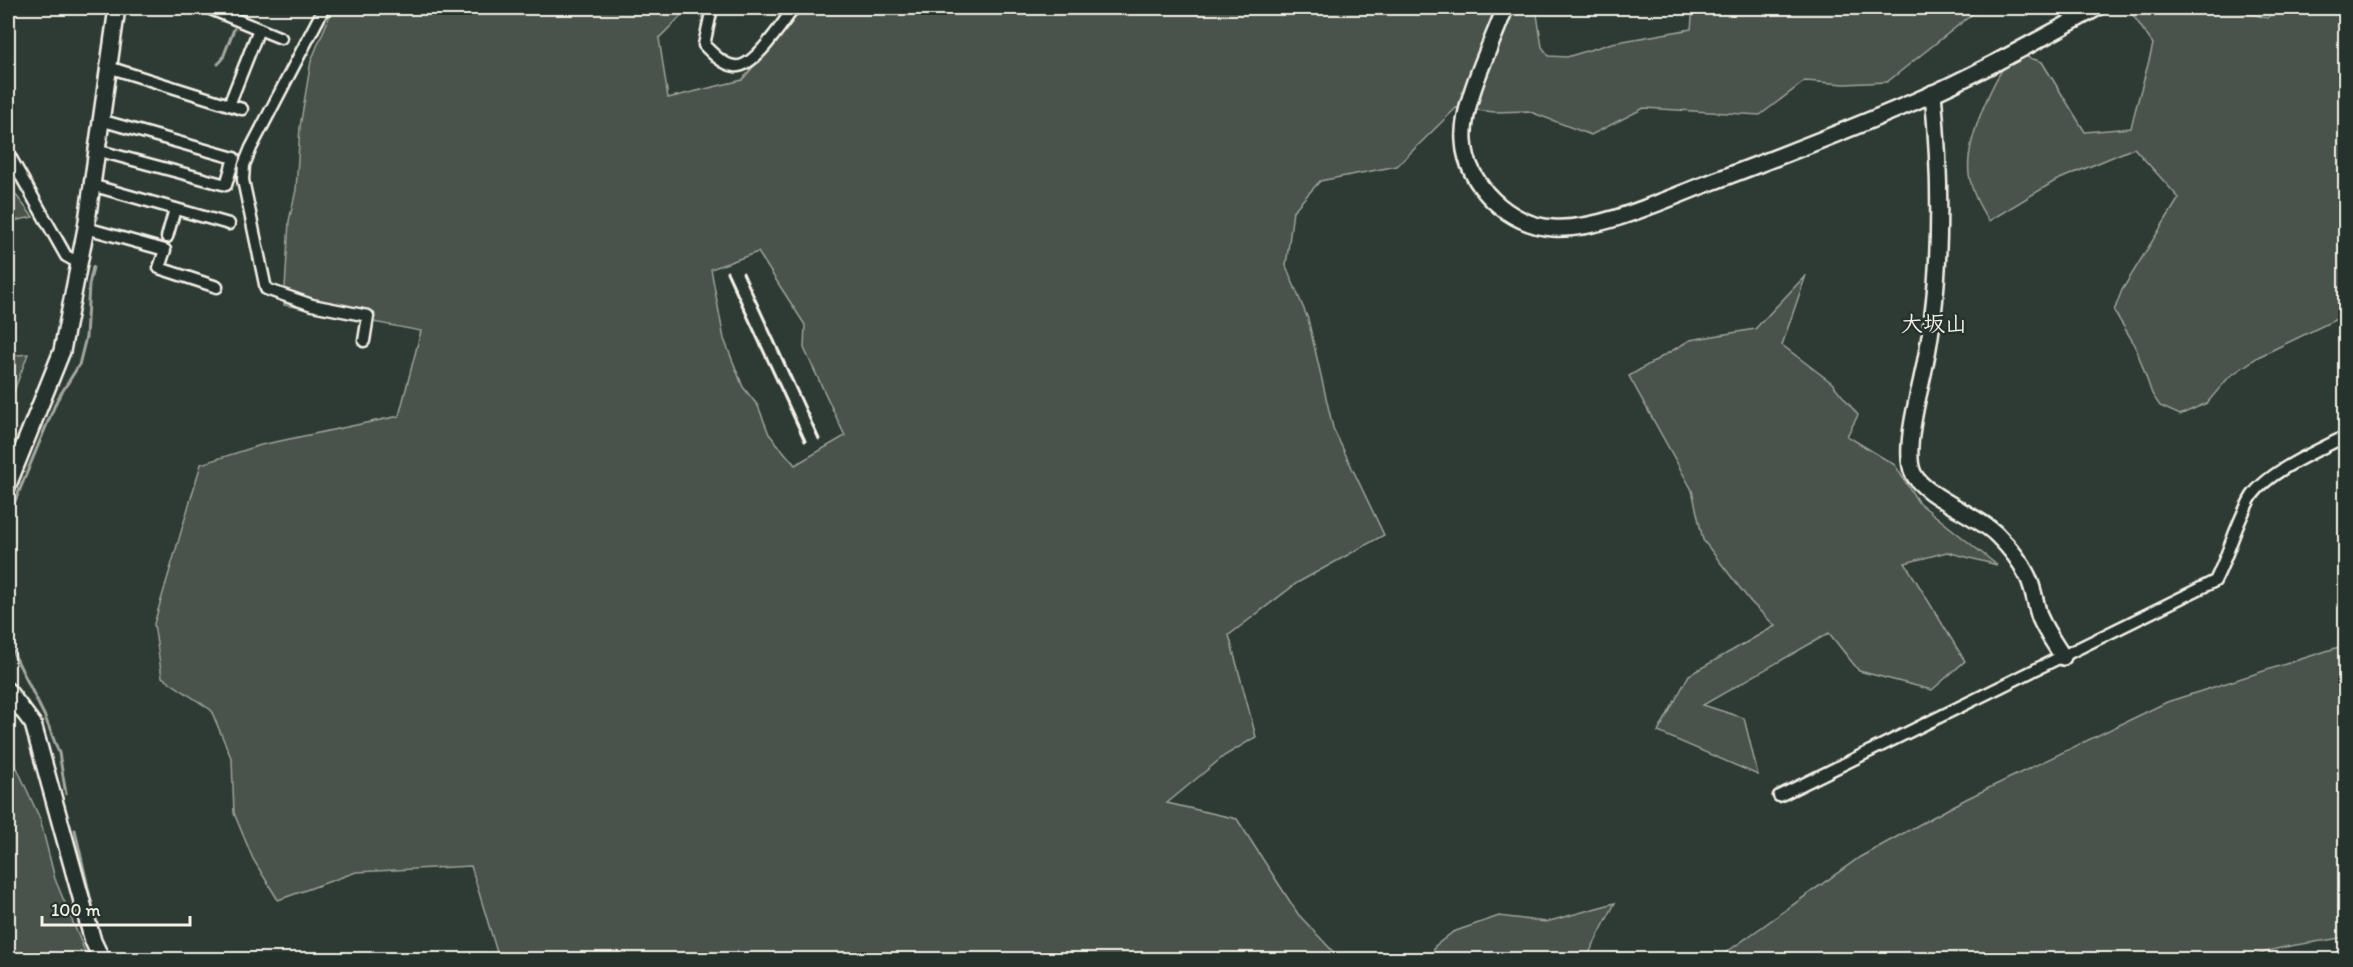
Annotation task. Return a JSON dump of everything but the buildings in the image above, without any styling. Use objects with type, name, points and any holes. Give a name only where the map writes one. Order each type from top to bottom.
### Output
[{"type":"street","points":[[8,485],[62,351],[86,228],[90,185],[117,8]]},
{"type":"street","points":[[208,8],[281,38]]},
{"type":"street","points":[[324,8],[251,148],[244,165],[243,180],[266,289],[312,305],[368,316],[364,341]]},
{"type":"street","points":[[712,8],[704,45],[719,59],[734,66],[742,66],[753,61],[794,8]]},
{"type":"street","points":[[1505,8],[1467,107],[1464,142],[1466,157],[1486,191],[1502,209],[1527,224],[1553,228],[1580,227],[1640,209],[1933,93],[2097,8]]},
{"type":"street","points":[[229,105],[259,29]]},
{"type":"street","points":[[108,67],[242,109]]},
{"type":"street","points":[[1933,93],[1938,188],[1936,285],[1929,349],[1916,403],[1910,454],[1913,473],[1933,492],[1994,532],[2011,550],[2027,575],[2045,630],[2063,657]]},
{"type":"street","points":[[96,150],[226,185],[234,158],[100,120]]},
{"type":"street","points":[[8,153],[66,256],[79,263]]},
{"type":"street","points":[[90,185],[229,224]]},
{"type":"street","points":[[167,237],[175,209]]},
{"type":"street","points":[[86,228],[165,250],[159,268],[218,287]]},
{"type":"street","points":[[1779,796],[2215,581],[2238,525],[2254,494],[2266,482],[2346,436]]},
{"type":"street","points":[[8,691],[33,724],[93,941],[102,960]]},
{"type":"street","points":[[2339,960],[2346,952]]},
{"type":"shaded area","points":[[333,8],[689,8],[659,38],[668,98],[742,80],[803,8],[915,13],[937,8],[1536,8],[1542,47],[1549,56],[1567,57],[1612,43],[1691,29],[1693,8],[1980,8],[1887,82],[1845,84],[1805,81],[1760,115],[1644,108],[1591,135],[1528,111],[1495,112],[1456,108],[1397,166],[1320,181],[1293,211],[1286,266],[1308,319],[1333,428],[1384,535],[1297,583],[1229,635],[1256,737],[1224,756],[1167,803],[1237,819],[1298,914],[1340,959],[499,959],[471,866],[356,872],[278,900],[253,859],[234,813],[232,760],[211,710],[162,677],[154,624],[201,464],[261,445],[399,416],[421,331],[284,305],[289,221],[296,190],[300,127],[311,61]],"holes":[[[758,252],[805,325],[804,348],[845,436],[795,465],[769,434],[758,406],[743,387],[724,339],[711,269]]]},
{"type":"shaded area","points":[[2128,8],[2227,8],[2267,18],[2279,8],[2345,8],[2345,315],[2258,357],[2229,377],[2207,403],[2180,415],[2160,406],[2152,394],[2135,345],[2114,311],[2122,290],[2179,198],[2134,148],[2055,181],[1989,221],[1976,199],[1969,174],[1971,145],[1982,110],[1998,77],[2015,53],[2042,62],[2085,132],[2131,128],[2153,44]]},
{"type":"shaded area","points":[[8,185],[33,217],[8,222]]},
{"type":"shaded area","points":[[1806,275],[1782,345],[1832,383],[1858,415],[1847,436],[1895,465],[1918,502],[1997,565],[1947,552],[1905,563],[1965,661],[1932,690],[1859,671],[1829,633],[1703,705],[1744,718],[1758,775],[1658,732],[1689,675],[1775,626],[1750,601],[1703,540],[1692,490],[1629,376],[1690,340],[1755,329]]},
{"type":"shaded area","points":[[28,354],[8,407],[8,356]]},
{"type":"shaded area","points":[[2345,645],[2345,937],[2281,948],[2258,955],[2251,960],[1717,959],[1860,857],[1966,799],[2167,702]]},
{"type":"shaded area","points":[[8,748],[40,819],[55,879],[88,959],[8,959]]},
{"type":"shaded area","points":[[1615,903],[1586,959],[1431,959],[1435,946],[1453,932],[1499,916],[1546,922]]},
{"type":"waterway","points":[[218,64],[222,60],[234,29]]},
{"type":"waterway","points":[[49,215],[68,247]]},
{"type":"waterway","points":[[8,518],[57,400],[79,365],[86,337],[89,285],[93,267]]},
{"type":"waterway","points":[[8,642],[45,717],[59,753],[66,794]]},
{"type":"waterway","points":[[75,830],[95,919]]},
{"type":"waterway","points":[[109,952],[112,960]]},
{"type":"railway","points":[[727,272],[805,441]]},
{"type":"railway","points":[[743,273],[819,439]]},
{"type":"district","name":"大坂山","points":[[1934,323]]}]
